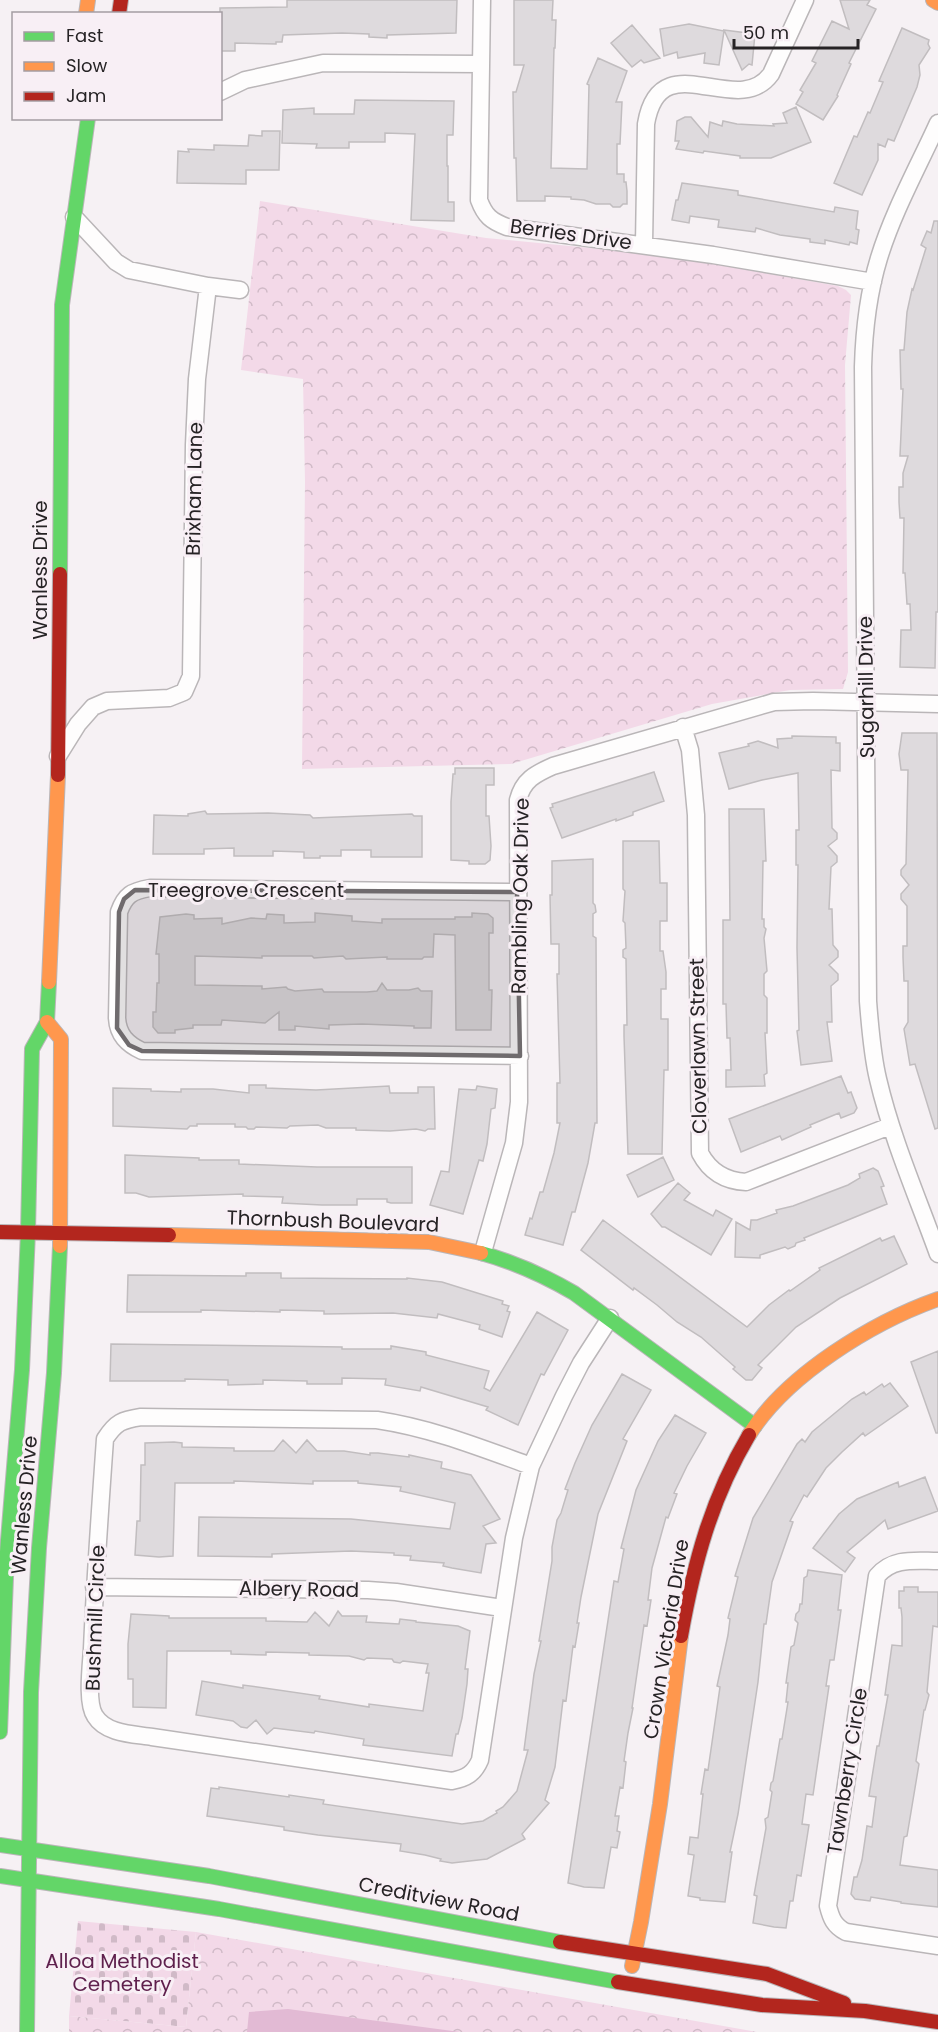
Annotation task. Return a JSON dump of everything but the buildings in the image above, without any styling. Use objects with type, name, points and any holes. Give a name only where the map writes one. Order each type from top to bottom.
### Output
[{"type":"main road","points":[[933,0],[938,3]]},
{"type":"main road","name":"Wanless Drive","points":[[0,1732],[7,1552],[22,1382],[32,1048],[47,1023],[58,757],[62,305],[87,120]]},
{"type":"main road","name":"Wanless Drive","points":[[27,2032],[34,1636],[62,1232],[61,1039],[47,1023]]},
{"type":"main road","name":"Thornbush Boulevard","points":[[0,1232],[416,1241],[483,1252],[550,1279],[610,1318],[754,1426]]},
{"type":"main road","name":"Crown Victoria Drive","points":[[629,1985],[663,1785],[672,1703],[692,1572],[701,1537],[724,1482],[754,1426],[772,1405],[800,1379],[874,1325],[902,1311],[938,1299]]},
{"type":"main road","name":"Creditview Road","points":[[0,1845],[209,1876],[589,1947],[767,1974],[865,2011]]},
{"type":"main road","name":"Creditview Road","points":[[0,1876],[219,1910],[629,1985],[762,2005],[865,2011],[938,2022]]},
{"type":"street","name":"Berries Drive","points":[[482,0],[479,200],[484,213],[493,222],[507,227],[644,244],[873,282]]},
{"type":"street","points":[[644,244],[646,124],[649,107],[660,92],[675,85],[690,84],[743,91],[765,82],[771,74],[805,0]]},
{"type":"street","points":[[222,91],[245,80],[323,63],[481,64]]},
{"type":"street","name":"Sugarhill Drive","points":[[938,123],[888,232],[873,282],[865,324],[863,367],[868,1001],[877,1077],[890,1126],[938,1254]]},
{"type":"street","points":[[74,217],[116,262],[129,270],[240,290]]},
{"type":"street","name":"Brixham Lane","points":[[58,757],[78,724],[93,707],[107,700],[170,698],[184,692],[191,676],[194,445],[197,379],[208,286]]},
{"type":"street","name":"Rambling Oak Drive","points":[[483,1252],[514,1143],[519,1102],[518,800],[521,788],[532,776],[553,766],[774,702],[938,704]]},
{"type":"street","name":"Cloverlawn Street","points":[[683,727],[690,750],[696,815],[700,1153],[708,1166],[716,1173],[734,1181],[746,1182],[890,1126]]},
{"type":"street","name":"Treegrove Crescent","points":[[518,892],[150,888],[135,890],[124,899],[119,912],[117,1028],[129,1045],[142,1051],[520,1056]]},
{"type":"street","name":"Bushmill Circle","points":[[531,1466],[446,1436],[404,1424],[377,1420],[153,1417],[125,1420],[114,1426],[105,1439],[94,1587],[90,1690],[93,1714],[102,1726],[119,1731],[452,1781],[464,1779],[475,1771],[480,1761],[514,1538],[531,1466],[577,1371],[610,1318]]},
{"type":"street","name":"Tawnberry Circle","points":[[938,1561],[907,1560],[893,1563],[884,1568],[878,1576],[828,1906],[831,1918],[837,1927],[846,1932],[938,1946]]},
{"type":"street","name":"Albery Road","points":[[94,1587],[368,1590],[502,1608]]},
{"type":"highlighted area","points":[[135,890],[517,892],[520,1056],[142,1051],[129,1045],[117,1028],[119,912],[124,899]]},
{"type":"green space","points":[[260,201],[486,238],[621,251],[714,264],[838,286],[846,290],[851,295],[845,365],[848,672],[843,689],[790,690],[712,704],[511,764],[302,769],[305,482],[303,379],[241,370]]},
{"type":"green space","name":"Alloa Methodist Cemetery","points":[[78,1921],[196,1932],[186,2027],[69,2016]]},
{"type":"green space","points":[[196,1932],[757,2032],[69,2032],[69,2016],[186,2027]]},
{"type":"shaded area","points":[[288,2009],[460,2032],[247,2032],[249,2012]]},
{"type":"traffic: fast","points":[[60,574],[62,305],[88,120]]},
{"type":"traffic: fast","points":[[0,1732],[7,1552],[22,1370],[32,1049],[47,1022],[49,982]]},
{"type":"traffic: fast","points":[[27,2032],[31,1692],[39,1548],[54,1373],[60,1246]]},
{"type":"traffic: fast","points":[[481,1253],[529,1270],[574,1293],[755,1426]]},
{"type":"traffic: fast","points":[[0,1845],[209,1876],[560,1942]]},
{"type":"traffic: fast","points":[[0,1876],[219,1909],[618,1982]]},
{"type":"traffic: slow","points":[[86,12],[88,0]]},
{"type":"traffic: slow","points":[[933,0],[938,3]]},
{"type":"traffic: slow","points":[[49,982],[58,775]]},
{"type":"traffic: slow","points":[[47,1022],[61,1039],[60,1246]]},
{"type":"traffic: slow","points":[[169,1235],[429,1242],[481,1253]]},
{"type":"traffic: slow","points":[[749,1435],[765,1413],[785,1392],[833,1353],[886,1322],[938,1299]]},
{"type":"traffic: slow","points":[[632,1966],[660,1804],[681,1636]]},
{"type":"traffic: jam","points":[[119,12],[121,0]]},
{"type":"traffic: jam","points":[[58,775],[60,574]]},
{"type":"traffic: jam","points":[[0,1232],[169,1235]]},
{"type":"traffic: jam","points":[[681,1636],[698,1557],[714,1507],[749,1435]]},
{"type":"traffic: jam","points":[[560,1942],[767,1974],[844,2003]]},
{"type":"traffic: jam","points":[[618,1982],[762,2005],[865,2011],[938,2022]]}]
